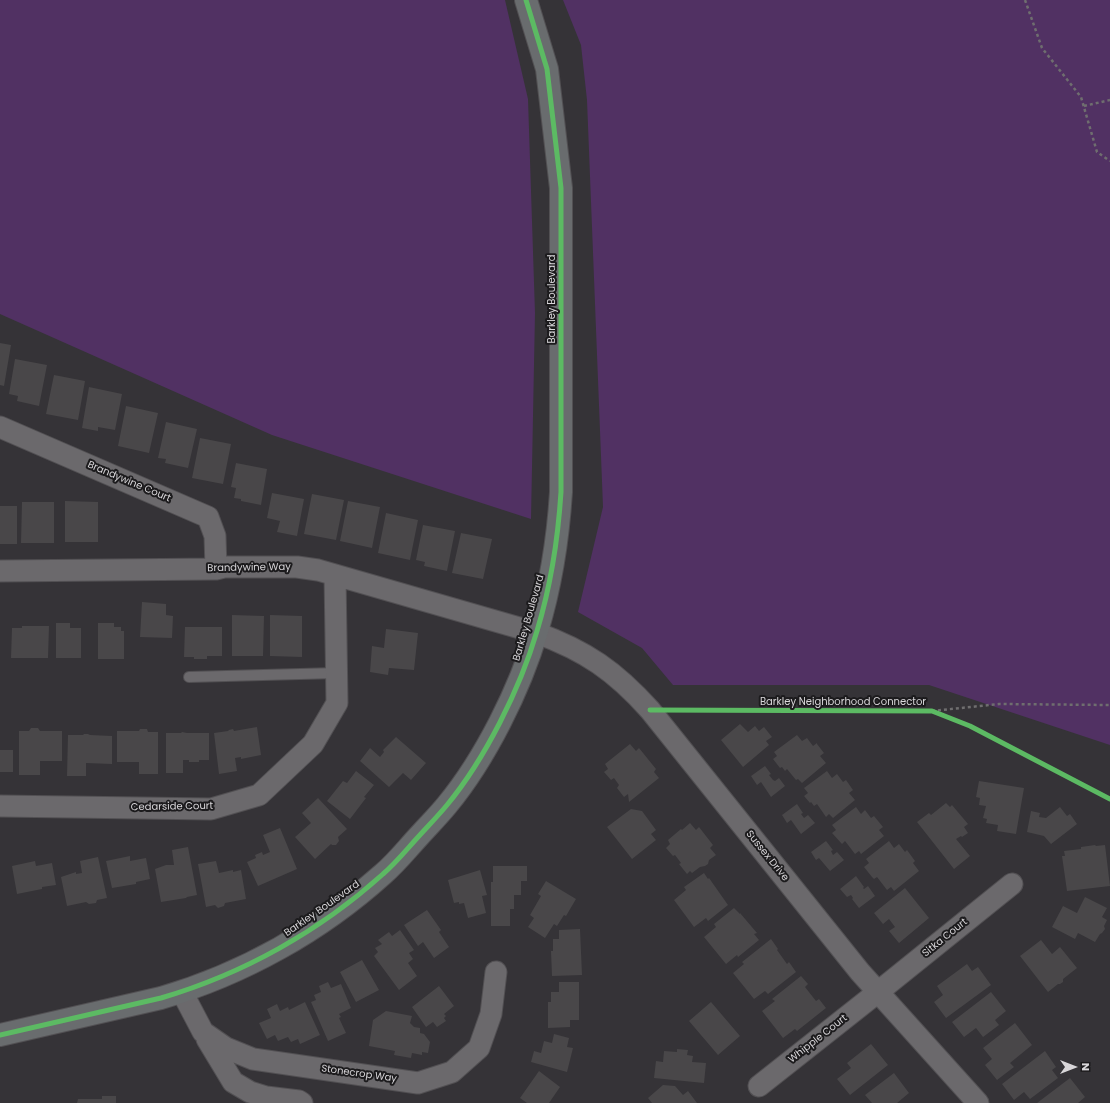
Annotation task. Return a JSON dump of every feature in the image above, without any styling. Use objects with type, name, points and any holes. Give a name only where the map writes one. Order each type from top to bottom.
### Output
[{"type":"main road","name":"Barkley Boulevard","points":[[0,1035],[182,992],[251,964],[301,936],[352,901],[385,873],[447,805],[469,774],[491,738],[513,695],[537,633],[546,601],[559,530],[561,492],[561,188],[547,69],[526,0]]},
{"type":"street","name":"Brandywine Court","points":[[0,427],[208,517],[215,536],[216,570]]},
{"type":"street","name":"Brandywine Way","points":[[0,570],[216,570],[224,567],[297,567],[335,575],[537,633]]},
{"type":"street","name":"Cedarside Court","points":[[0,806],[210,809],[259,795],[314,744],[337,703],[335,575]]},
{"type":"street","name":"Sussex Drive","points":[[537,633],[560,641],[586,654],[613,673],[634,692],[860,972],[978,1103]]},
{"type":"street","name":"Sitka Court","points":[[878,992],[1012,884]]},
{"type":"street","name":"Stonecrop Way","points":[[182,992],[202,1032],[226,1048],[253,1059],[418,1083],[452,1072],[479,1048],[490,1014],[496,972]]},
{"type":"street","name":"Whipple Court","points":[[759,1086],[878,992]]},
{"type":"street","points":[[202,1032],[233,1082],[250,1092],[266,1097],[299,1101],[302,1103]]},
{"type":"lane","points":[[189,677],[337,673]]},
{"type":"path","points":[[1025,0],[1042,48],[1081,97],[1097,152],[1110,161]]},
{"type":"path","points":[[1084,106],[1110,100]]},
{"type":"path","points":[[932,711],[999,704],[1110,705]]},
{"type":"shaded area","points":[[0,0],[505,0],[528,99],[535,313],[531,519],[272,435],[0,314]]},
{"type":"shaded area","points":[[563,0],[1110,0],[1110,745],[929,685],[673,685],[642,648],[578,612],[603,507],[587,100],[581,45]]},
{"type":"building","points":[[0,343],[11,345],[4,386],[0,385]]},
{"type":"building","points":[[15,359],[47,365],[39,406],[17,401],[18,396],[9,394]]},
{"type":"building","points":[[54,375],[85,381],[78,420],[46,414]]},
{"type":"building","points":[[89,387],[122,394],[115,430],[98,427],[98,431],[82,428]]},
{"type":"building","points":[[126,406],[158,413],[149,453],[118,446]]},
{"type":"building","points":[[166,422],[197,429],[188,468],[165,463],[166,459],[158,458]]},
{"type":"building","points":[[200,438],[231,444],[223,484],[192,478]]},
{"type":"building","points":[[236,463],[267,469],[261,505],[234,498],[236,488],[231,487]]},
{"type":"building","points":[[272,493],[304,499],[297,536],[277,532],[280,521],[267,518]]},
{"type":"building","points":[[312,494],[344,500],[336,540],[304,534]]},
{"type":"building","points":[[65,501],[98,502],[98,542],[65,542]]},
{"type":"building","points":[[348,501],[380,507],[372,548],[340,541]]},
{"type":"building","points":[[22,502],[54,502],[54,543],[21,543]]},
{"type":"building","points":[[0,506],[17,506],[17,544],[0,544]]},
{"type":"building","points":[[386,513],[418,520],[410,560],[378,553]]},
{"type":"building","points":[[423,525],[455,531],[447,571],[424,566],[425,562],[416,560]]},
{"type":"building","points":[[461,533],[492,539],[483,579],[452,573]]},
{"type":"building","points":[[142,602],[166,604],[166,615],[173,616],[172,638],[140,637]]},
{"type":"building","points":[[232,615],[264,616],[263,656],[232,656]]},
{"type":"building","points":[[270,615],[302,616],[302,657],[270,656]]},
{"type":"building","points":[[56,623],[70,623],[70,628],[81,628],[81,658],[56,658]]},
{"type":"building","points":[[98,623],[114,623],[114,627],[121,627],[121,631],[124,631],[124,659],[98,659]]},
{"type":"building","points":[[22,626],[49,626],[48,658],[11,658],[12,628],[22,628]]},
{"type":"building","points":[[185,627],[222,627],[222,656],[207,656],[207,659],[184,657]]},
{"type":"building","points":[[386,629],[418,633],[414,670],[389,668],[388,675],[370,672],[372,646],[384,648]]},
{"type":"building","points":[[740,724],[748,732],[755,726],[759,731],[764,727],[772,737],[766,741],[769,745],[743,767],[721,740]]},
{"type":"building","points":[[257,727],[261,755],[241,759],[241,757],[235,758],[237,771],[219,774],[214,733],[233,729],[234,731]]},
{"type":"building","points":[[31,728],[38,728],[40,731],[62,731],[62,761],[40,761],[40,775],[19,775],[19,731],[29,731]]},
{"type":"building","points":[[140,729],[147,729],[148,732],[158,732],[158,774],[139,774],[139,762],[117,762],[117,731],[139,731]]},
{"type":"building","points":[[166,733],[209,733],[209,760],[189,762],[189,760],[183,760],[183,773],[166,773]]},
{"type":"building","points":[[84,734],[112,736],[112,764],[86,763],[86,776],[67,776],[68,735]]},
{"type":"building","points":[[797,735],[802,741],[807,738],[813,746],[817,743],[824,753],[820,756],[826,763],[802,783],[798,779],[796,780],[787,769],[785,771],[782,767],[780,768],[773,759],[777,756],[774,752]]},
{"type":"building","points":[[396,737],[426,763],[411,780],[403,773],[389,787],[360,761],[370,748],[380,757],[384,752],[383,750]]},
{"type":"building","points":[[630,744],[636,751],[639,748],[656,769],[654,772],[659,778],[629,802],[628,794],[624,797],[617,788],[619,785],[614,778],[611,780],[604,772],[608,769],[605,764]]},
{"type":"building","points":[[0,750],[13,750],[13,772],[0,772]]},
{"type":"building","points":[[765,766],[771,774],[769,775],[773,780],[775,781],[779,778],[785,786],[771,797],[761,782],[757,785],[751,776]]},
{"type":"building","points":[[356,771],[374,785],[364,797],[366,798],[350,819],[327,801],[343,781],[347,783]]},
{"type":"building","points":[[827,771],[832,778],[837,774],[843,782],[846,780],[853,790],[849,793],[855,800],[833,818],[829,814],[826,817],[817,804],[814,806],[804,796],[808,793],[804,788]]},
{"type":"building","points":[[979,781],[1024,788],[1016,834],[997,831],[998,825],[986,823],[987,819],[983,818],[986,806],[979,805],[980,798],[976,797]]},
{"type":"building","points":[[318,798],[347,829],[338,837],[339,841],[336,845],[331,844],[315,859],[295,837],[311,823],[302,813]]},
{"type":"building","points":[[946,803],[950,807],[952,805],[968,824],[964,827],[968,833],[956,839],[970,856],[954,869],[917,822],[929,813],[931,815]]},
{"type":"building","points":[[797,804],[803,813],[801,814],[804,818],[808,815],[815,823],[801,834],[791,820],[787,823],[782,815]]},
{"type":"building","points":[[856,807],[861,814],[865,810],[871,818],[874,816],[883,827],[879,830],[884,836],[861,854],[859,851],[855,854],[845,841],[842,844],[832,833],[836,830],[832,825]]},
{"type":"building","points":[[1060,807],[1067,816],[1070,814],[1077,824],[1051,844],[1044,836],[1027,832],[1031,811],[1040,813],[1039,817],[1046,818]]},
{"type":"building","points":[[631,809],[642,811],[656,830],[651,834],[656,840],[632,859],[607,827]]},
{"type":"building","points":[[690,823],[696,830],[699,827],[713,845],[710,848],[716,855],[709,860],[708,864],[705,866],[700,867],[692,873],[690,871],[687,874],[679,864],[681,863],[675,855],[673,856],[666,848],[670,844],[668,840]]},
{"type":"building","points":[[280,828],[297,869],[258,886],[247,862],[256,858],[255,855],[262,852],[263,855],[270,852],[263,835]]},
{"type":"building","points":[[826,841],[833,850],[831,851],[833,855],[837,852],[844,860],[830,871],[819,858],[816,860],[811,852]]},
{"type":"building","points":[[889,841],[894,848],[899,844],[905,852],[907,850],[915,861],[913,863],[919,871],[894,891],[891,887],[887,890],[877,877],[874,879],[864,867],[869,863],[866,859]]},
{"type":"building","points":[[1105,845],[1110,886],[1067,891],[1062,856],[1065,856],[1064,851],[1081,849],[1081,847]]},
{"type":"building","points":[[188,847],[197,895],[161,902],[155,869],[166,865],[174,865],[172,850]]},
{"type":"building","points":[[130,856],[130,861],[146,858],[150,879],[136,882],[136,884],[112,888],[106,861]]},
{"type":"building","points":[[98,857],[107,898],[97,900],[96,903],[89,904],[86,902],[67,906],[61,877],[76,872],[76,874],[82,873],[80,861]]},
{"type":"building","points":[[35,861],[36,866],[52,863],[56,885],[17,894],[12,866]]},
{"type":"building","points":[[216,861],[219,873],[241,870],[246,899],[225,903],[224,906],[218,908],[215,905],[206,907],[198,864]]},
{"type":"building","points":[[493,866],[527,866],[527,881],[521,881],[521,895],[514,895],[514,909],[510,909],[510,926],[491,926],[491,882],[493,882]]},
{"type":"building","points":[[480,870],[487,895],[482,896],[486,913],[468,918],[464,903],[454,903],[448,880]]},
{"type":"building","points":[[704,873],[728,905],[708,921],[706,918],[694,927],[674,900],[686,890],[684,887]]},
{"type":"building","points":[[856,876],[864,887],[863,888],[864,889],[868,886],[875,896],[859,908],[852,899],[853,898],[851,895],[847,897],[840,889]]},
{"type":"building","points":[[546,881],[576,899],[566,916],[564,915],[557,926],[554,924],[545,938],[528,927],[534,918],[530,915],[541,896],[538,894]]},
{"type":"building","points":[[905,888],[929,918],[899,943],[889,931],[895,927],[889,919],[883,924],[874,913]]},
{"type":"building","points":[[1085,897],[1107,908],[1102,917],[1107,920],[1104,926],[1105,929],[1095,942],[1078,933],[1075,939],[1052,927],[1063,906],[1077,913]]},
{"type":"building","points":[[734,908],[757,933],[754,934],[759,940],[738,957],[737,955],[726,964],[704,937],[716,927],[714,924]]},
{"type":"building","points":[[427,910],[441,930],[439,932],[449,947],[434,958],[423,942],[418,946],[404,925]]},
{"type":"building","points":[[580,929],[582,975],[552,976],[551,951],[553,951],[553,939],[559,939],[559,930]]},
{"type":"building","points":[[400,930],[414,950],[409,953],[413,959],[408,963],[417,976],[399,990],[374,956],[378,952],[375,948],[382,944],[378,940],[389,932],[392,936]]},
{"type":"building","points":[[771,939],[787,964],[789,962],[796,972],[768,994],[765,991],[754,999],[733,973],[744,964],[742,962]]},
{"type":"building","points":[[1041,940],[1052,954],[1060,947],[1077,968],[1063,979],[1063,982],[1048,992],[1020,956]]},
{"type":"building","points":[[362,960],[379,990],[356,1002],[340,972]]},
{"type":"building","points":[[967,964],[972,971],[978,967],[991,985],[946,1018],[934,1002],[943,995],[937,986]]},
{"type":"building","points":[[801,976],[808,984],[805,987],[816,1001],[819,999],[826,1008],[797,1031],[795,1029],[783,1038],[762,1011],[775,1001],[772,999]]},
{"type":"building","points":[[328,982],[331,988],[341,984],[351,1008],[339,1014],[341,1017],[339,1018],[346,1033],[328,1041],[311,1002],[316,1000],[314,995],[321,992],[319,986]]},
{"type":"building","points":[[559,982],[579,982],[579,1020],[570,1020],[570,1027],[548,1028],[548,1002],[551,1002],[551,992],[559,992]]},
{"type":"building","points":[[439,986],[454,1006],[444,1014],[446,1016],[444,1018],[446,1021],[437,1027],[433,1022],[426,1027],[412,1007]]},
{"type":"building","points":[[991,992],[1006,1011],[995,1020],[999,1025],[983,1037],[976,1028],[964,1037],[952,1022]]},
{"type":"building","points":[[305,1002],[320,1035],[300,1044],[298,1039],[291,1042],[288,1037],[278,1041],[275,1035],[267,1039],[259,1023],[271,1018],[267,1009],[277,1004],[280,1011],[288,1007],[289,1010]]},
{"type":"building","points":[[711,1002],[740,1036],[718,1055],[689,1021]]},
{"type":"building","points":[[386,1011],[412,1016],[410,1023],[414,1027],[420,1028],[420,1033],[424,1034],[430,1042],[428,1053],[422,1052],[422,1055],[412,1053],[411,1058],[394,1055],[395,1051],[369,1046],[373,1020]]},
{"type":"building","points":[[1015,1023],[1032,1045],[1010,1063],[1014,1067],[997,1080],[985,1065],[992,1059],[983,1048]]},
{"type":"building","points":[[554,1034],[569,1038],[567,1047],[573,1048],[567,1072],[531,1062],[534,1051],[541,1053],[544,1041],[552,1043]]},
{"type":"building","points":[[871,1044],[888,1065],[850,1095],[837,1079],[851,1068],[847,1063]]},
{"type":"building","points":[[677,1049],[688,1050],[687,1055],[693,1056],[692,1062],[706,1063],[704,1083],[654,1078],[656,1061],[663,1062],[664,1051],[677,1052]]},
{"type":"building","points":[[1045,1051],[1056,1067],[1052,1070],[1058,1078],[1030,1099],[1024,1092],[1014,1100],[1002,1084]]},
{"type":"building","points":[[539,1071],[560,1087],[549,1103],[527,1103],[520,1098]]},
{"type":"building","points":[[894,1073],[909,1093],[897,1103],[872,1103],[865,1095]]},
{"type":"building","points":[[1070,1078],[1085,1097],[1078,1103],[1037,1103]]},
{"type":"building","points":[[663,1085],[675,1086],[683,1095],[688,1091],[697,1103],[652,1103],[648,1098]]},
{"type":"building","points":[[102,1096],[116,1096],[116,1103],[77,1103],[78,1099],[102,1099]]},
{"type":"cycle path","points":[[0,1035],[161,998],[191,988],[221,977],[251,963],[307,932],[359,895],[397,861],[444,809],[461,787],[475,767],[500,722],[530,653],[542,614],[553,562],[561,492],[561,188],[547,69],[526,0]]},
{"type":"cycle path","name":"Barkley Neighborhood Connector","points":[[650,710],[932,711],[970,726],[1110,799]]}]
